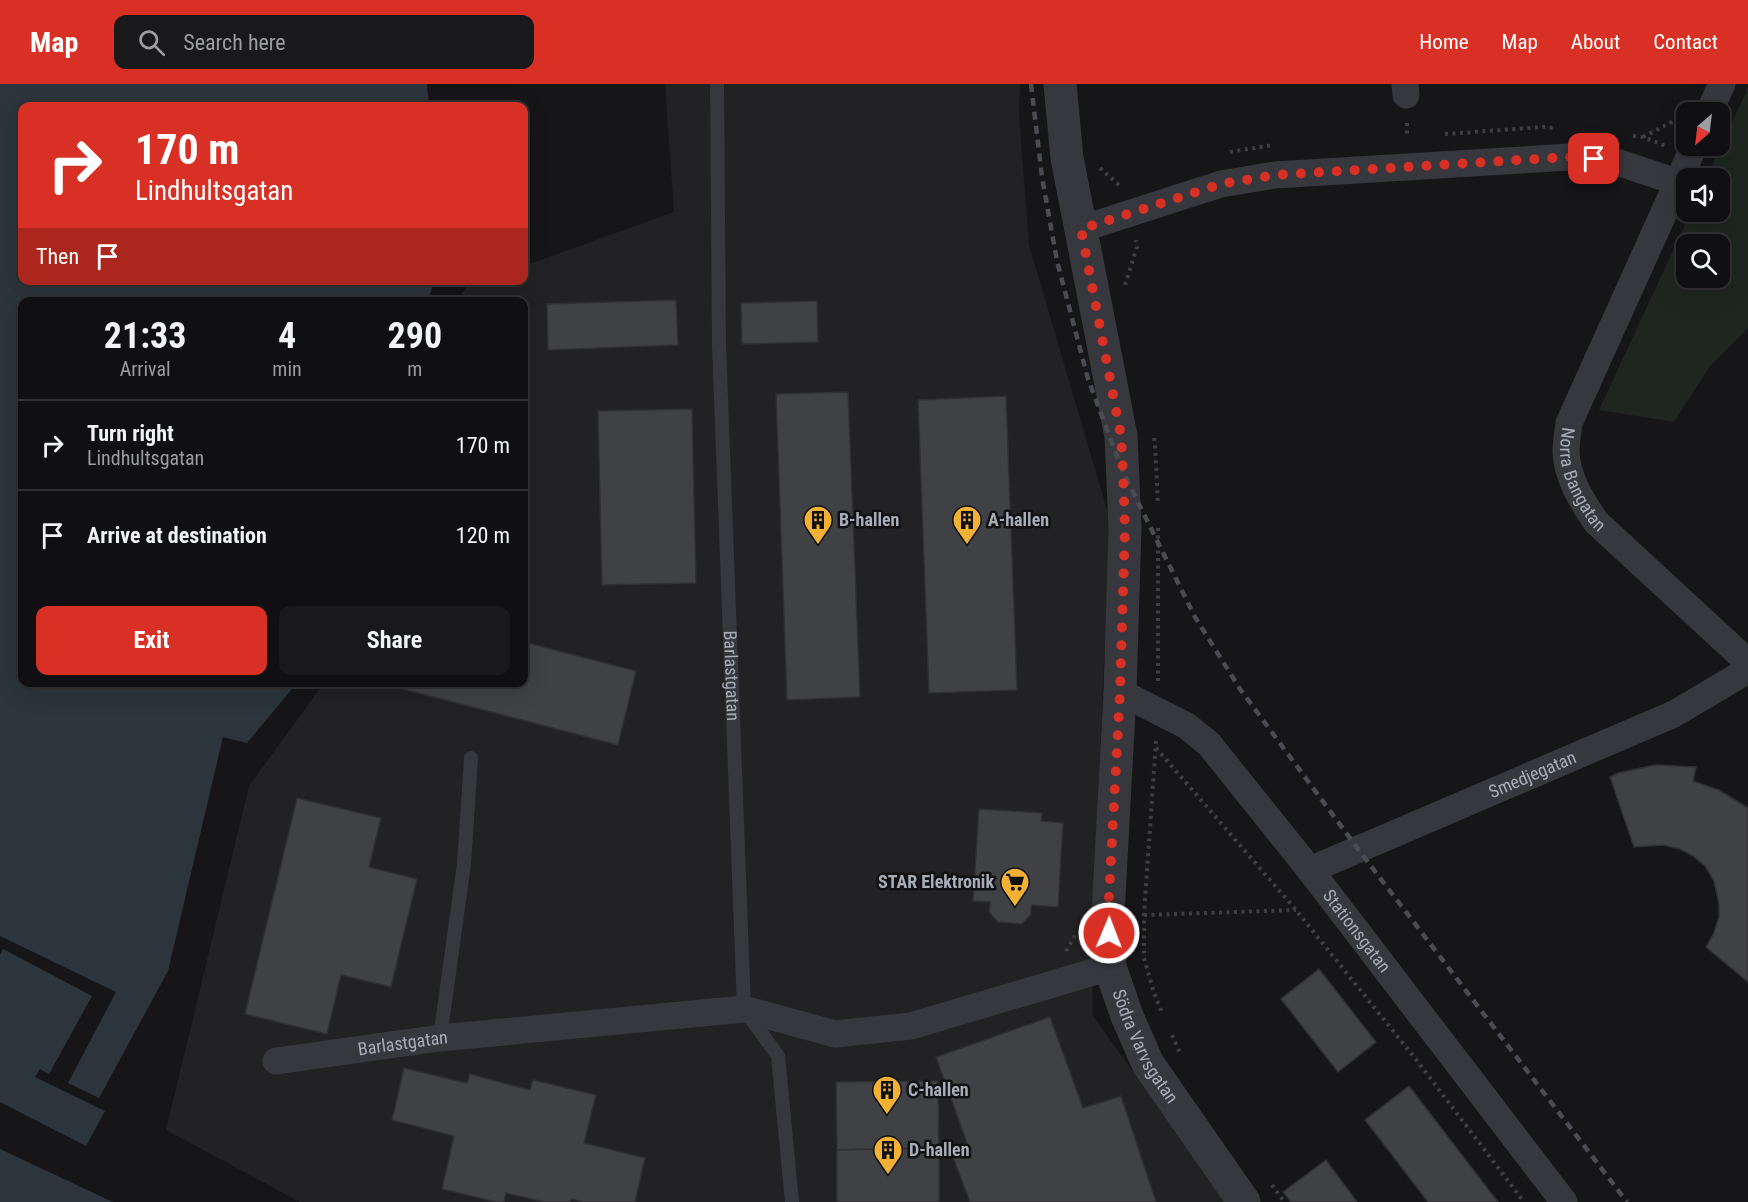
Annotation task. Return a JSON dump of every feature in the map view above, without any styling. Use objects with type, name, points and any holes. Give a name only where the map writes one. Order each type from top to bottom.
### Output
[{"type":"street","name":"Södra Varvsgatan","points":[[1060,84],[1067,158],[1121,436],[1125,528],[1120,692],[1108,915],[1110,967],[1127,1016],[1148,1064],[1244,1202]]},
{"type":"street","points":[[1714,102],[1722,84]]},
{"type":"street","points":[[1081,229],[1221,184],[1275,175],[1570,157],[1617,162],[1676,182]]},
{"type":"street","name":"Norra Bangatan","points":[[1676,184],[1569,423],[1566,452],[1571,477],[1596,522],[1748,662]]},
{"type":"street","name":"Smedjegatan","points":[[1311,870],[1674,714],[1748,670]]},
{"type":"street","name":"Stationsgatan","points":[[1120,692],[1187,726],[1209,744],[1311,870],[1564,1202]]},
{"type":"street","name":"Barlastgatan","points":[[276,1061],[440,1038],[744,1009],[835,1034],[911,1026],[1110,967]]},
{"type":"lane","name":"Barlastgatan","points":[[717,84],[719,345],[744,1009]]},
{"type":"lane","points":[[440,1038],[464,864],[471,758]]},
{"type":"lane","points":[[744,1009],[778,1056],[792,1202]]},
{"type":"path","points":[[1643,137],[1676,119]]},
{"type":"path","points":[[1156,748],[1296,910],[1418,1062],[1524,1202]]},
{"type":"path","points":[[1047,986],[1085,916],[1296,910]]},
{"type":"shaded area","points":[[0,84],[427,84],[429,102],[18,102],[18,285],[432,285],[430,297],[18,297],[18,687],[294,687],[247,743],[223,737],[168,971],[99,1098],[68,1083],[116,992],[0,936]]},
{"type":"shaded area","points":[[665,84],[1020,84],[1019,116],[1029,245],[1110,520],[1096,850],[1092,1014],[1225,1202],[300,1202],[166,1130],[249,786],[321,687],[528,687],[528,297],[460,297],[468,285],[528,285],[528,265],[674,212]]},
{"type":"shaded area","points":[[1748,88],[1748,328],[1710,366],[1674,422],[1599,410],[1676,244],[1676,288],[1730,288],[1730,234],[1681,234],[1686,222],[1730,222],[1730,168],[1711,168],[1716,156],[1730,156],[1730,127]]},
{"type":"shaded area","points":[[3,949],[92,996],[49,1074],[40,1069],[35,1077],[105,1111],[86,1146],[0,1102],[0,955]]},
{"type":"shaded area","points":[[0,1149],[113,1202],[0,1202]]},
{"type":"building","points":[[676,300],[678,345],[548,350],[547,304]]},
{"type":"building","points":[[817,301],[818,342],[742,344],[741,303]]},
{"type":"building","name":"B-hallen","points":[[848,392],[860,697],[787,700],[776,394]]},
{"type":"building","name":"A-hallen","points":[[1006,396],[1017,690],[929,693],[918,400]]},
{"type":"building","points":[[692,409],[696,583],[602,585],[598,411]]},
{"type":"building","points":[[528,643],[636,671],[618,745],[395,687],[528,687]]},
{"type":"building","points":[[1655,765],[1696,767],[1693,781],[1719,790],[1748,808],[1748,982],[1706,947],[1719,917],[1719,904],[1714,881],[1705,866],[1680,849],[1663,845],[1634,847],[1610,777],[1618,773]]},
{"type":"building","points":[[297,798],[381,818],[369,867],[417,879],[391,987],[341,975],[327,1034],[245,1014]]},
{"type":"building","points":[[979,809],[1042,813],[1041,821],[1063,823],[1058,907],[1031,905],[1031,914],[1022,924],[998,922],[989,912],[990,902],[973,901]]},
{"type":"building","points":[[1319,969],[1376,1042],[1338,1072],[1281,999]]},
{"type":"building","points":[[1050,1017],[1083,1108],[1121,1096],[1156,1202],[970,1202],[950,1149],[967,1143],[936,1057]]},
{"type":"building","points":[[404,1068],[467,1083],[470,1074],[530,1090],[533,1080],[596,1095],[584,1143],[645,1158],[635,1202],[583,1202],[571,1199],[570,1202],[544,1202],[506,1193],[504,1202],[496,1202],[442,1189],[454,1136],[392,1120]]},
{"type":"building","name":"C-hallen","points":[[938,1081],[939,1148],[837,1150],[836,1082]]},
{"type":"building","points":[[1409,1086],[1498,1202],[1428,1202],[1365,1120]]},
{"type":"building","name":"D-hallen","points":[[939,1148],[939,1202],[837,1202],[837,1150]]},
{"type":"building","points":[[1326,1160],[1357,1202],[1291,1202],[1283,1192]]},
{"type":"railway","points":[[1031,84],[1042,177],[1057,261],[1088,379],[1123,472],[1195,617],[1240,689],[1358,849],[1627,1202]]},
{"type":"place","name":"B-hallen","points":[[818,546]]},
{"type":"place","name":"A-hallen","points":[[967,546]]},
{"type":"place","name":"STAR Elektronik","points":[[1015,908]]},
{"type":"place","name":"C-hallen","points":[[887,1116]]},
{"type":"place","name":"D-hallen","points":[[888,1176]]},
{"type":"route","points":[[1109,933],[1125,528],[1123,472],[1121,436],[1081,229],[1221,184],[1275,175],[1570,157],[1594,159]]}]
